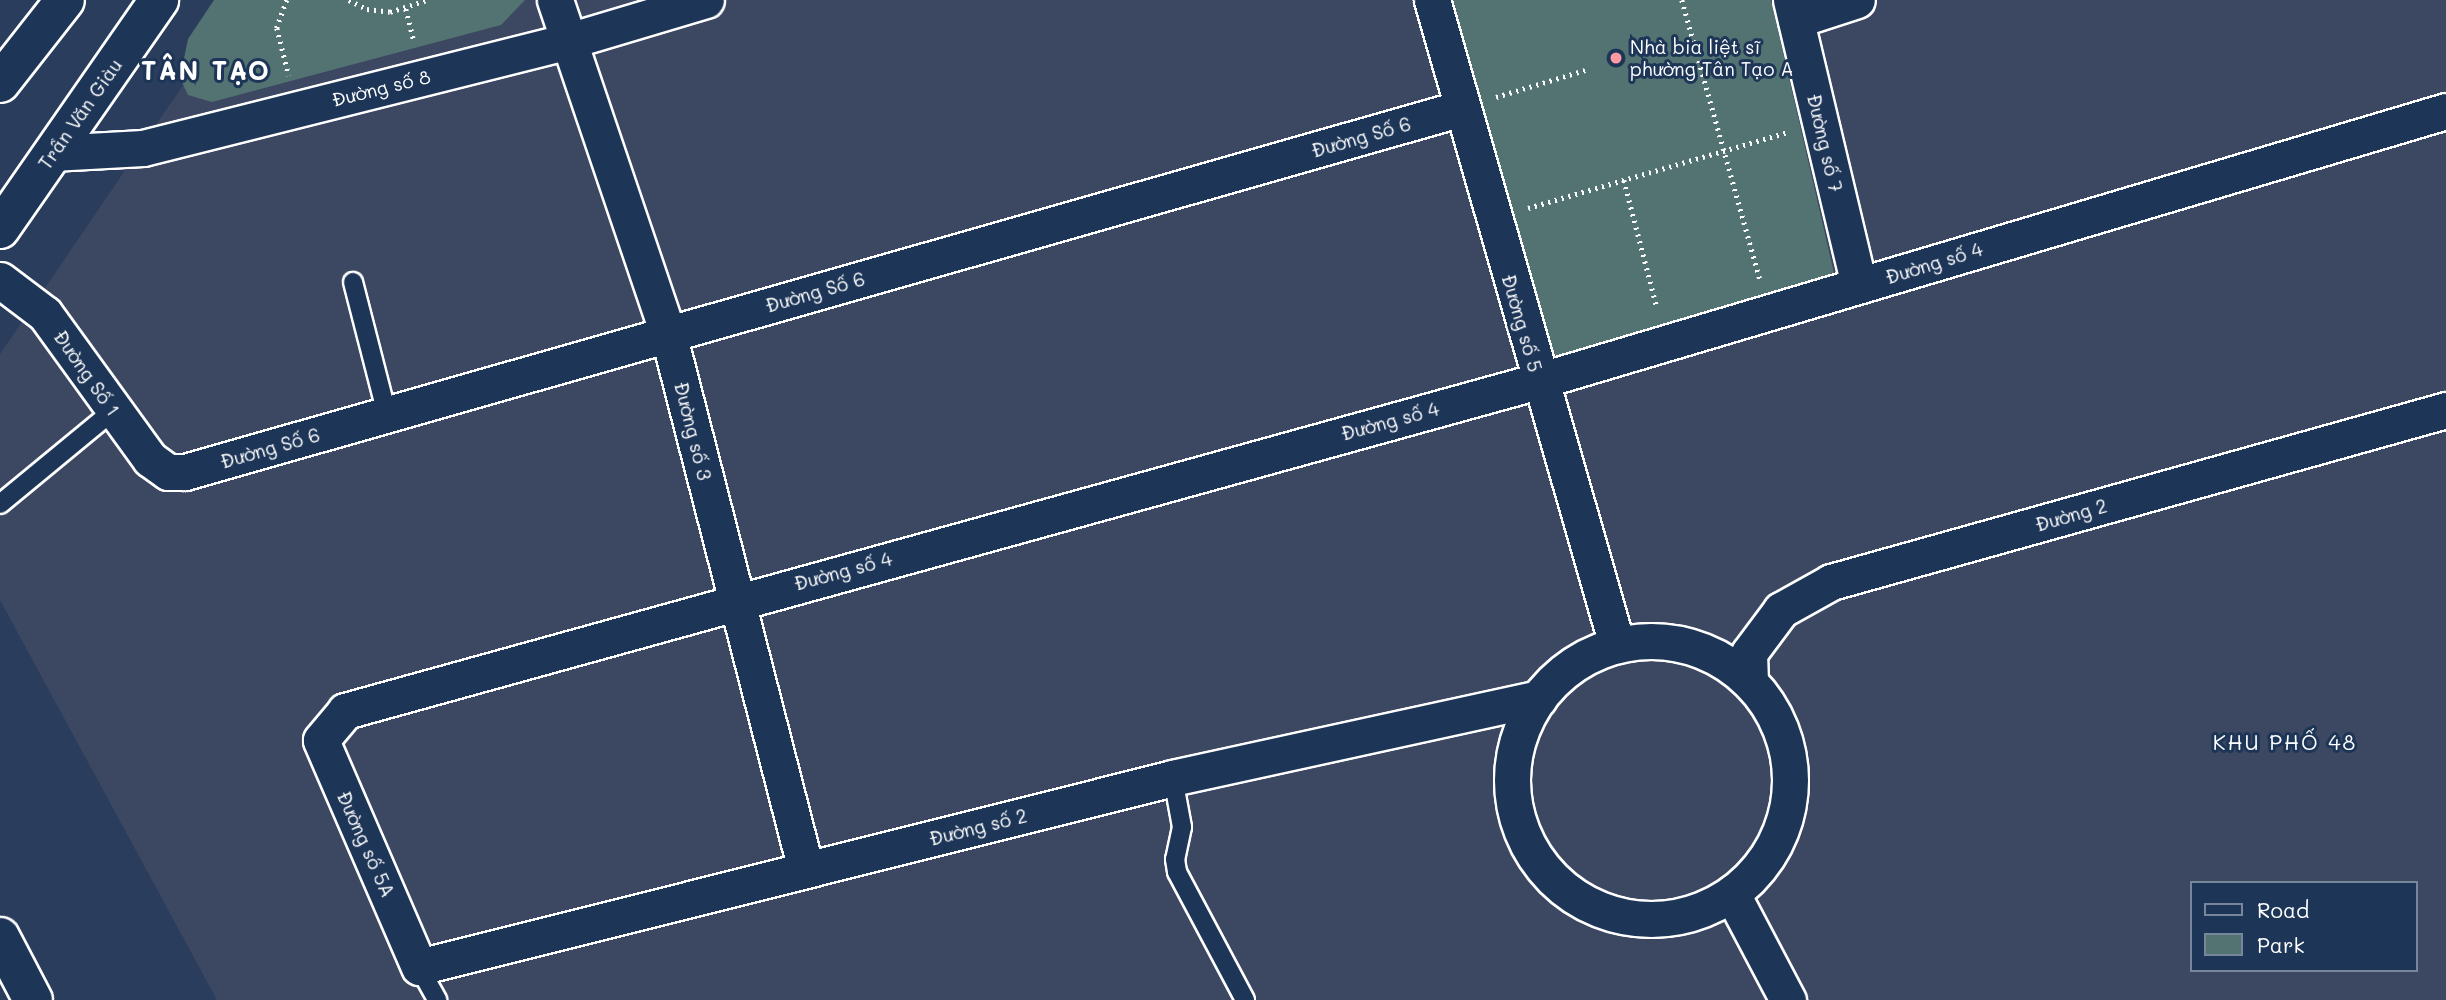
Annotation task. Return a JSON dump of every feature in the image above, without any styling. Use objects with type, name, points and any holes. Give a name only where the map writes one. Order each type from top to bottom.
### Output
[{"type":"main road","points":[[0,83],[65,0]]},
{"type":"main road","name":"Trần Văn Giàu","points":[[0,229],[159,0]]},
{"type":"main road","points":[[0,937],[19,990]]},
{"type":"street","name":"Đường số 3","points":[[555,0],[565,41],[668,333],[806,870]]},
{"type":"street","name":"Đường số 8","points":[[52,153],[143,148],[565,41],[706,0]]},
{"type":"street","name":"Đường số 5","points":[[1432,0],[1538,381],[1617,645]]},
{"type":"street","points":[[1793,10],[1857,0]]},
{"type":"street","name":"Đường số 7","points":[[1793,10],[1859,285]]},
{"type":"street","name":"Đường Số 6","points":[[168,472],[204,467],[1462,108]]},
{"type":"street","name":"Đường số 4","points":[[334,724],[345,711],[736,600],[1538,381],[2446,111]]},
{"type":"street","name":"Đường Số 1","points":[[0,280],[46,314],[150,460],[168,472]]},
{"type":"street","name":"Đường 2","points":[[1750,682],[1749,653],[1782,610],[1831,582],[2446,410]]},
{"type":"street","points":[[1665,641],[1712,654],[1750,682],[1778,722],[1790,768],[1786,816],[1766,860],[1732,894],[1693,913],[1649,920],[1606,913],[1567,893],[1537,862],[1518,823],[1514,802],[1511,780],[1519,736],[1539,698],[1574,664],[1617,645],[1665,641]]},
{"type":"street","name":"Đường số 2","points":[[419,967],[1173,778],[1539,698]]},
{"type":"street","name":"Đường số 5A","points":[[334,724],[321,740],[419,967]]},
{"type":"street","points":[[1732,894],[1788,1000]]},
{"type":"lane","points":[[353,282],[387,414]]},
{"type":"lane","points":[[0,505],[114,410]]},
{"type":"lane","points":[[1173,778],[1182,827],[1175,859],[1177,872],[1245,1000]]},
{"type":"lane","points":[[419,967],[437,1000]]},
{"type":"path","points":[[286,0],[277,28],[298,109]]},
{"type":"path","points":[[349,0],[367,9],[390,12],[427,0]]},
{"type":"path","points":[[1682,0],[1769,312]]},
{"type":"path","points":[[1462,108],[1589,69]]},
{"type":"path","points":[[1493,219],[1820,122]]},
{"type":"path","points":[[1624,180],[1666,343]]},
{"type":"shaded area","points":[[241,0],[2446,0],[2446,1000],[217,1000],[0,600],[0,354]]},
{"type":"green space","points":[[214,0],[525,0],[501,25],[212,102],[188,95],[180,78],[188,39]]},
{"type":"green space","points":[[1453,0],[1771,0],[1834,273],[1549,360]]},
{"type":"place","name":"Nhà bia liệt sĩ phường Tân Tạo A","points":[[1616,58]]},
{"type":"district","name":"TÂN TẠO","points":[[206,71]]},
{"type":"district","name":"KHU PHỐ 48","points":[[2285,742]]}]
